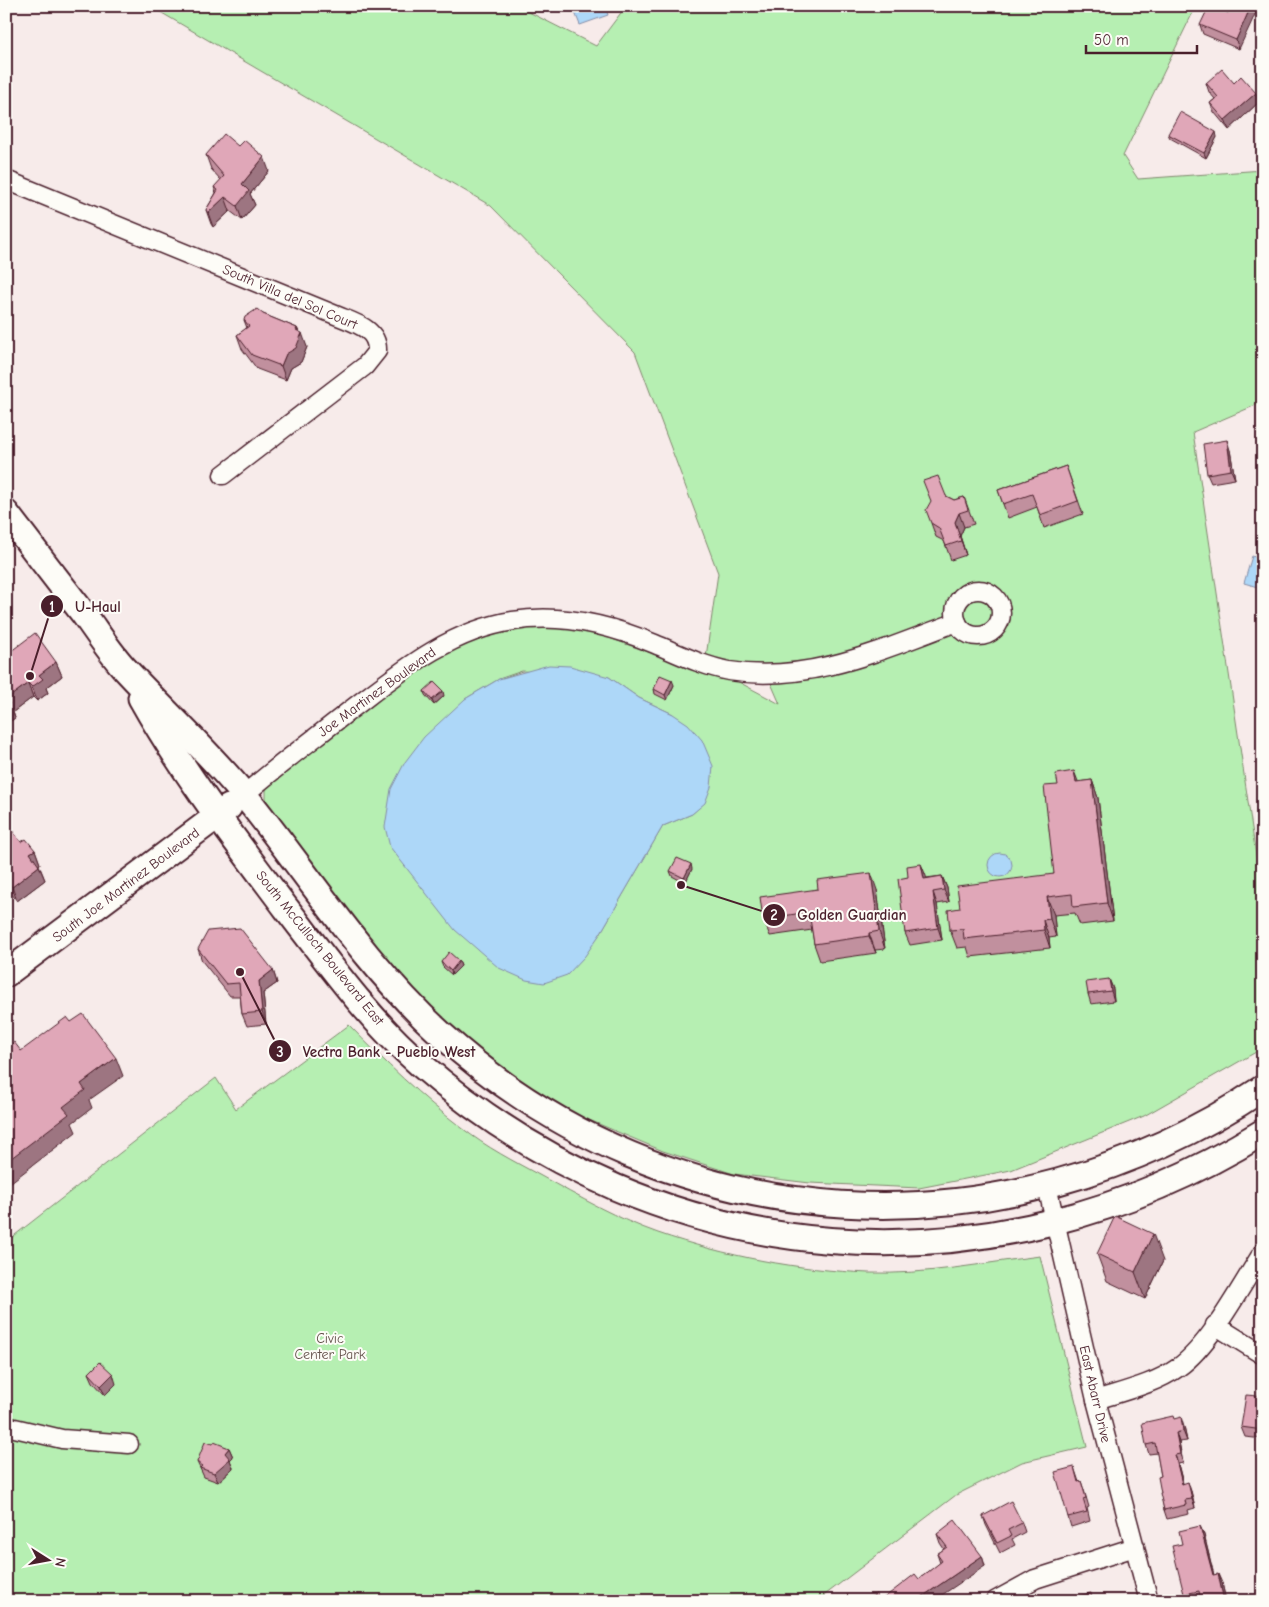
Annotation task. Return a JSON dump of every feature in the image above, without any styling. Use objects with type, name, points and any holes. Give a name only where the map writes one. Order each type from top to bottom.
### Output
[{"type":"main road","name":"South McCulloch Boulevard East","points":[[6,513],[124,668],[244,795],[368,955],[425,1019],[503,1083],[576,1128],[601,1141],[656,1164],[712,1183],[762,1196],[813,1203],[880,1206],[957,1202],[997,1197],[1047,1186],[1106,1168],[1149,1151],[1204,1124],[1263,1088]]},
{"type":"main road","name":"South McCulloch Boulevard East","points":[[124,668],[167,743],[217,817],[339,977],[400,1045],[431,1073],[482,1113],[531,1144],[585,1174],[643,1198],[702,1218],[755,1232],[809,1239],[871,1242],[944,1240],[996,1234],[1056,1222],[1146,1192],[1200,1168],[1263,1132]]},
{"type":"main road","name":"South Joe Martinez Boulevard","points":[[6,974],[244,795]]},
{"type":"street","name":"South Villa del Sol Court","points":[[6,180],[346,319],[362,326],[374,338],[377,351],[365,366],[223,475]]},
{"type":"street","name":"Joe Martinez Boulevard","points":[[244,795],[270,772],[427,653],[469,632],[492,625],[535,618],[581,622],[624,632],[728,671],[768,674],[833,666],[958,622]]},
{"type":"street","name":"East Abarr Drive","points":[[1047,1186],[1096,1400],[1149,1601]]},
{"type":"street","points":[[1096,1400],[1153,1381],[1178,1368],[1200,1347],[1263,1252]]},
{"type":"street","points":[[1215,1325],[1263,1355]]},
{"type":"street","points":[[6,1426],[62,1439],[129,1444]]},
{"type":"street","points":[[995,1601],[1035,1579],[1135,1547]]},
{"type":"green space","points":[[150,6],[517,6],[596,46],[626,6],[1196,6],[1123,156],[1138,179],[1263,170],[1263,402],[1193,432],[1263,902],[1263,1048],[1144,1116],[1011,1170],[919,1188],[810,1183],[734,1174],[663,1151],[544,1101],[457,1040],[390,971],[266,804],[266,785],[436,654],[511,628],[549,625],[584,629],[685,665],[733,679],[780,704],[767,674],[706,657],[718,573],[635,352],[491,206]],"holes":[[[522,671],[609,677],[639,698],[673,714],[705,802],[692,814],[663,826],[600,934],[567,975],[465,699],[499,679]]]},
{"type":"green space","name":"Civic Center Park","points":[[349,1025],[418,1092],[481,1142],[599,1207],[658,1233],[735,1255],[816,1269],[869,1273],[912,1272],[954,1268],[1040,1256],[1087,1447],[1022,1462],[956,1495],[817,1601],[6,1601],[6,1242],[216,1078],[236,1109]]},
{"type":"water","points":[[585,6],[605,6],[608,15],[580,25],[574,10]]},
{"type":"water","points":[[1252,556],[1263,560],[1259,578],[1263,580],[1261,588],[1244,583]]},
{"type":"water","points":[[549,665],[570,666],[609,677],[639,698],[673,714],[688,724],[702,740],[713,766],[711,787],[705,803],[692,814],[663,826],[600,934],[585,956],[567,975],[544,983],[526,980],[499,968],[455,930],[390,847],[385,827],[391,789],[405,762],[424,737],[465,699],[499,679]]},
{"type":"water","points":[[1000,853],[1009,856],[1012,865],[1009,874],[1000,877],[991,874],[988,865],[991,856]]},
{"type":"building","points":[[1209,6],[1214,6],[1228,13],[1231,6],[1251,6],[1236,40],[1200,25]]},
{"type":"building","points":[[1222,69],[1234,83],[1241,76],[1256,93],[1225,120],[1210,103],[1218,97],[1206,83]]},
{"type":"building","points":[[1180,112],[1216,132],[1204,153],[1168,134]]},
{"type":"building","points":[[224,134],[238,146],[244,140],[264,157],[242,184],[249,191],[237,206],[225,197],[208,213],[206,210],[218,190],[214,187],[224,176],[206,155]]},
{"type":"building","points":[[257,309],[263,314],[297,328],[296,330],[302,333],[296,348],[286,354],[281,366],[252,355],[237,335],[249,326],[244,320],[245,317]]},
{"type":"building","points":[[1227,440],[1231,470],[1207,474],[1203,444]]},
{"type":"building","points":[[1066,466],[1078,501],[1040,515],[1032,494],[1003,504],[998,490]]},
{"type":"building","points":[[938,476],[946,496],[954,500],[964,497],[968,510],[959,513],[955,522],[961,541],[946,546],[939,528],[931,523],[926,510],[931,501],[923,481]]},
{"type":"building","points":[[35,633],[56,662],[39,675],[43,679],[32,687],[28,683],[7,699],[10,704],[6,706],[6,655]]},
{"type":"building","points":[[660,675],[672,680],[665,695],[654,689]]},
{"type":"building","points":[[434,682],[443,691],[432,700],[424,691]]},
{"type":"building","points":[[1074,771],[1076,782],[1092,780],[1107,903],[1073,907],[1072,894],[1047,897],[1050,919],[1043,920],[1044,930],[964,939],[963,929],[950,930],[948,910],[960,908],[957,886],[1054,874],[1044,786],[1058,785],[1056,774]]},
{"type":"building","points":[[6,823],[21,842],[26,839],[35,850],[30,853],[39,866],[12,887],[6,879]]},
{"type":"building","points":[[677,858],[691,864],[684,878],[670,871]]},
{"type":"building","points":[[921,864],[924,879],[942,876],[944,890],[933,892],[938,928],[905,933],[898,879],[908,877],[907,866]]},
{"type":"building","points":[[871,873],[879,931],[869,933],[869,936],[814,944],[809,912],[763,919],[760,897],[818,889],[817,880]]},
{"type":"building","points":[[240,928],[273,970],[259,981],[262,1012],[242,1014],[239,983],[226,984],[198,949],[208,931]]},
{"type":"building","points":[[449,952],[459,961],[451,971],[441,962]]},
{"type":"building","points":[[1109,979],[1111,991],[1088,994],[1086,982]]},
{"type":"building","points":[[83,1014],[116,1058],[81,1084],[85,1090],[63,1107],[69,1114],[6,1162],[6,1048],[14,1042],[21,1051],[67,1017],[71,1022]]},
{"type":"building","points":[[1115,1216],[1153,1234],[1135,1272],[1097,1254]]},
{"type":"building","points":[[100,1362],[113,1374],[101,1386],[89,1373]]},
{"type":"building","points":[[1259,1387],[1263,1388],[1263,1430],[1241,1427],[1246,1395],[1258,1396]]},
{"type":"building","points":[[1173,1416],[1174,1419],[1181,1417],[1183,1431],[1176,1433],[1180,1454],[1175,1455],[1182,1484],[1188,1482],[1192,1499],[1185,1500],[1186,1505],[1164,1510],[1160,1493],[1158,1477],[1161,1476],[1155,1443],[1146,1445],[1142,1423]]},
{"type":"building","points":[[205,1442],[213,1444],[214,1442],[229,1448],[225,1453],[230,1459],[214,1473],[200,1468],[202,1466],[197,1462]]},
{"type":"building","points":[[1074,1467],[1078,1482],[1081,1481],[1086,1498],[1083,1499],[1087,1512],[1068,1517],[1055,1472]]},
{"type":"building","points":[[1011,1501],[1022,1523],[1008,1530],[1011,1536],[997,1543],[983,1516]]},
{"type":"building","points":[[955,1520],[982,1556],[916,1601],[880,1601],[915,1574],[919,1579],[942,1561],[937,1554],[947,1547],[937,1534]]},
{"type":"building","points":[[1200,1526],[1213,1575],[1218,1574],[1224,1601],[1201,1601],[1199,1591],[1184,1594],[1172,1546],[1182,1544],[1179,1531]]},
{"type":"building","points":[[1091,1593],[1092,1601],[1069,1601],[1069,1598]]},
{"type":"building","points":[[876,1594],[880,1601],[866,1601]]},
{"type":"place","name":"U-Haul","points":[[30,676]]},
{"type":"place","name":"Golden Guardian","points":[[681,885]]},
{"type":"place","name":"Vectra Bank - Pueblo West","points":[[240,972]]}]
